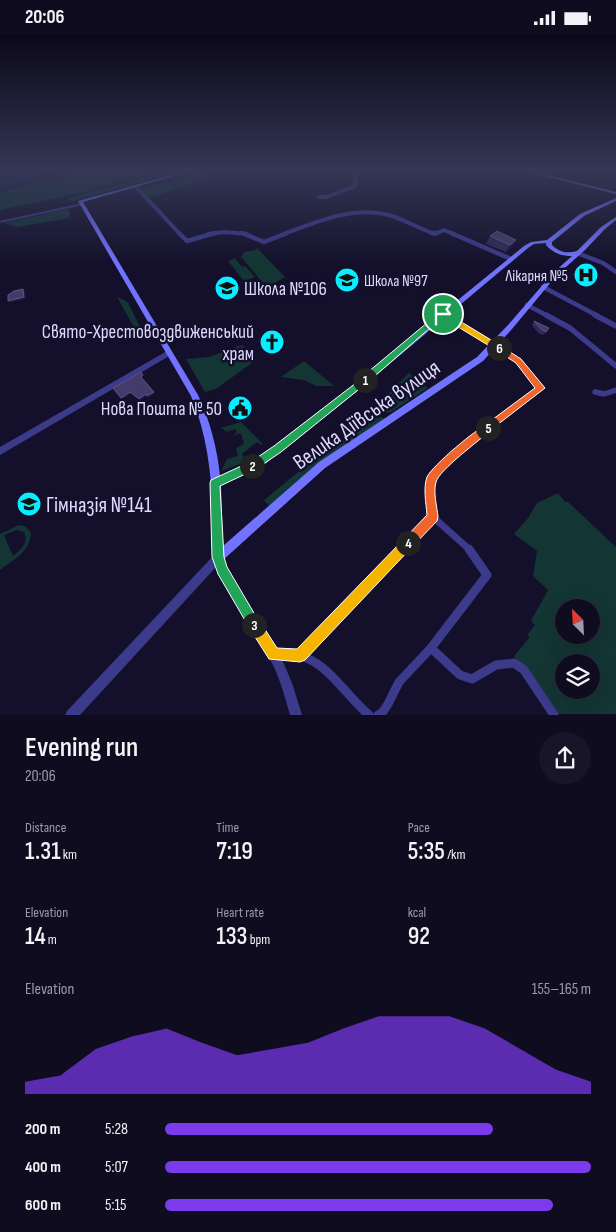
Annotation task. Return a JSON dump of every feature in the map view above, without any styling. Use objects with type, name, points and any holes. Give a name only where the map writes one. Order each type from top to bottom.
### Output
[{"type":"main road","points":[[81,202],[85,201]]},
{"type":"main road","points":[[81,202],[86,201]]},
{"type":"main road","name":"Велика Діївська вулиця","points":[[215,483],[262,461],[353,390],[443,314],[531,244],[549,241],[582,215],[612,201]]},
{"type":"main road","points":[[81,202],[195,399],[204,420],[211,449],[215,483],[218,557]]},
{"type":"main road","name":"Велика Діївська вулиця","points":[[218,557],[322,465],[480,359],[495,344],[542,287],[603,228],[616,218]]},
{"type":"main road","points":[[549,241],[549,245],[556,252],[566,255],[577,253]]},
{"type":"street","points":[[148,201],[171,227],[187,241],[227,231],[250,234],[264,242],[338,215],[375,213],[391,216],[435,234],[444,230],[511,259]]},
{"type":"street","points":[[0,220],[81,202]]},
{"type":"street","points":[[577,253],[603,263],[616,272]]},
{"type":"street","points":[[542,287],[616,325]]},
{"type":"street","points":[[527,305],[570,327],[616,366]]},
{"type":"street","points":[[378,715],[382,713],[388,704],[399,682],[431,648],[487,575],[480,562],[433,517],[430,492],[432,478],[439,468],[541,388],[518,361],[495,344],[443,314]]},
{"type":"street","points":[[0,451],[169,353]]},
{"type":"street","points":[[595,392],[604,394],[616,390]]},
{"type":"street","points":[[300,656],[433,517]]},
{"type":"street","points":[[218,557],[222,570],[285,677],[296,715]]},
{"type":"street","name":"Велика Діївська вулиця","points":[[71,715],[218,557]]},
{"type":"street","points":[[431,648],[460,675],[472,679],[496,665],[514,663],[524,671],[554,715]]},
{"type":"street","points":[[273,654],[300,656],[313,662],[358,707],[370,715]]},
{"type":"green space","points":[[0,201],[44,201],[0,210]]},
{"type":"green space","points":[[68,209],[70,213],[69,218],[17,227],[4,223]]},
{"type":"green space","points":[[257,248],[285,277],[273,284],[262,282],[241,257],[244,252],[256,250]]},
{"type":"green space","points":[[235,258],[242,267],[245,266],[255,277],[244,281],[228,261]]},
{"type":"green space","points":[[117,297],[128,303],[145,337],[142,339],[139,336]]},
{"type":"green space","points":[[242,345],[256,360],[216,389],[205,392],[186,359],[209,357]]},
{"type":"green space","points":[[304,361],[334,386],[316,386],[304,380],[281,377]]},
{"type":"green space","points":[[409,373],[428,388],[391,412],[385,413],[383,399]]},
{"type":"green space","points":[[374,410],[384,419],[319,463],[269,506],[264,500]]},
{"type":"green space","points":[[241,422],[263,444],[261,445],[257,442],[242,454],[246,462],[221,471],[227,459],[238,456],[236,448],[244,444],[241,433],[233,436],[237,432],[235,429],[227,432],[221,428]]},
{"type":"green space","points":[[558,493],[565,502],[568,502],[616,547],[616,714],[557,714],[514,656],[529,638],[528,634],[535,625],[531,621],[548,590],[533,576],[537,551],[514,534],[528,518],[537,503]]},
{"type":"green space","points":[[19,525],[25,526],[31,533],[28,545],[24,550],[0,570],[0,534]],"holes":[[[17,530],[24,532],[25,543],[13,556],[4,535]]]},
{"type":"building","points":[[497,231],[516,240],[510,245],[490,236]]},
{"type":"building","points":[[23,289],[24,297],[8,301],[8,295]]},
{"type":"building","points":[[534,321],[549,328],[546,332]]},
{"type":"building","points":[[141,372],[143,375],[141,377],[154,392],[147,396],[146,394],[139,399],[130,392],[121,398],[113,388]]},
{"type":"place","name":"Лікарня №5","points":[[586,275]]},
{"type":"place","name":"Школа №97","points":[[347,280]]},
{"type":"place","name":"Школа №106","points":[[227,288]]},
{"type":"place","name":"Свято-Хрестовоздвиженський храм","points":[[272,342]]},
{"type":"place","name":"Нова Пошта № 50","points":[[240,408]]},
{"type":"place","name":"Гімназія №141","points":[[29,504]]},
{"type":"route","points":[[443,314],[443,316],[495,344],[513,357],[541,388],[439,468],[432,478],[430,492],[433,517],[300,656],[273,654],[222,570],[218,557],[215,483],[262,461],[353,390],[443,314]]}]
